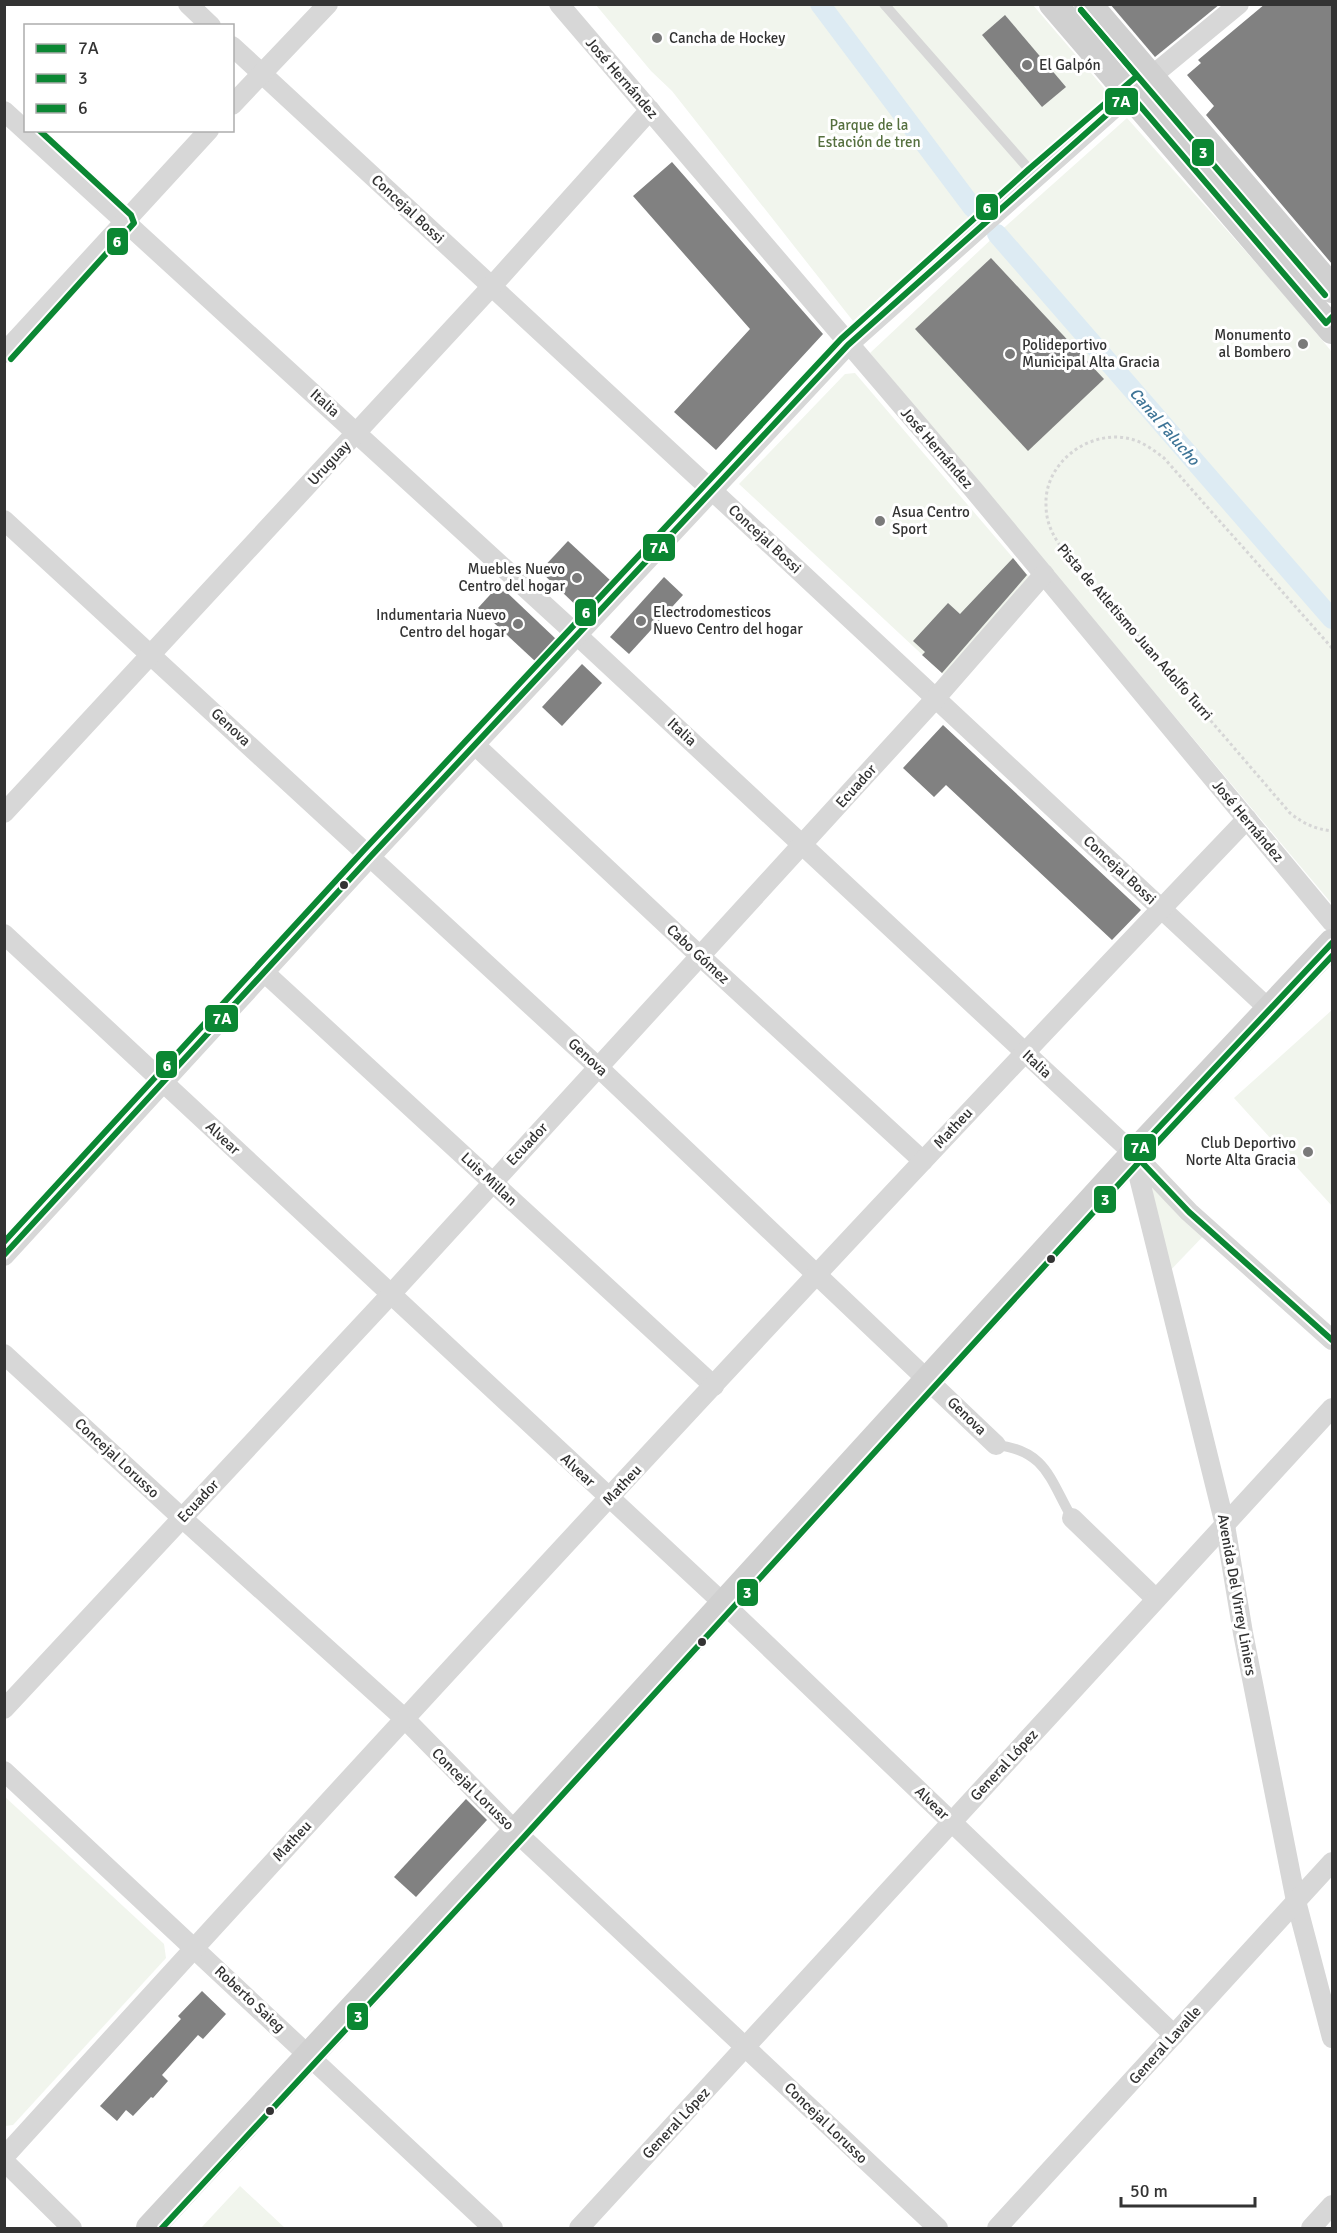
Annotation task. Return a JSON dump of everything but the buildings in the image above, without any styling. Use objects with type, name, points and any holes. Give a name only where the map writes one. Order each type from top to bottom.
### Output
[{"type":"main road","points":[[1053,4],[1140,85],[1274,242],[1330,323]]},
{"type":"main road","points":[[1088,4],[1140,85]]},
{"type":"main road","points":[[1274,242],[1332,289]]},
{"type":"main road","points":[[150,2229],[516,1832],[1134,1154],[1332,943]]},
{"type":"street","points":[[188,4],[209,24]]},
{"type":"street","points":[[234,103],[328,4]]},
{"type":"street","name":"José Hernández","points":[[559,4],[1044,574],[1332,922]]},
{"type":"street","points":[[4,1256],[371,856],[848,345],[1035,176],[1140,85],[1239,4]]},
{"type":"street","name":"Concejal Bossi","points":[[234,48],[712,489],[1269,1009]]},
{"type":"street","name":"Uruguay","points":[[4,813],[153,655],[492,286],[650,110]]},
{"type":"street","name":"Italia","points":[[4,111],[24,129]]},
{"type":"street","name":"Italia","points":[[27,132],[578,635],[1134,1154],[1189,1212],[1332,1340]]},
{"type":"street","points":[[4,353],[207,132]]},
{"type":"street","name":"Genova","points":[[4,520],[598,1067],[996,1445]]},
{"type":"street","name":"Ecuador","points":[[4,1709],[392,1293],[935,699],[1044,574]]},
{"type":"street","name":"Cabo Gómez","points":[[475,745],[923,1161]]},
{"type":"street","name":"Matheu","points":[[4,2159],[609,1499],[1024,1052],[1247,819]]},
{"type":"street","name":"Alvear","points":[[4,934],[723,1603],[1174,2035]]},
{"type":"street","name":"Luis Millan","points":[[264,972],[714,1386]]},
{"type":"street","name":"Avenida Del Virrey Liniers","points":[[1134,1154],[1225,1525],[1243,1633],[1296,1901],[1327,1997],[1332,2038]]},
{"type":"street","name":"Concejal Lorusso","points":[[4,1354],[405,1719],[516,1832],[938,2229]]},
{"type":"street","name":"General López","points":[[579,2229],[1332,1408]]},
{"type":"street","name":"Genova","points":[[1072,1518],[1156,1599]]},
{"type":"street","name":"Roberto Saieg","points":[[4,1771],[310,2055],[493,2229]]},
{"type":"street","name":"General Lavalle","points":[[997,2229],[1332,1862]]},
{"type":"street","points":[[4,2159],[72,2229]]},
{"type":"street","points":[[1311,2229],[1332,2205]]},
{"type":"lane","points":[[884,4],[1035,176]]},
{"type":"lane","name":"Genova","points":[[996,1445],[1028,1453],[1048,1470],[1072,1518]]},
{"type":"path","name":"Pista de Atletismo Juan Adolfo Turri","points":[[1332,648],[1164,458],[1151,448],[1136,441],[1104,438],[1087,443],[1073,451],[1056,469],[1048,485],[1045,503],[1047,520],[1059,544],[1290,813],[1303,823],[1317,829],[1332,831]]},
{"type":"green space","name":"Parque de la Estación de tren","points":[[596,5],[1033,5],[1109,94],[853,321],[672,91],[651,71]]},
{"type":"green space","points":[[1127,118],[1281,291],[1332,352],[1332,904],[870,353],[997,234]]},
{"type":"green space","name":"Asua Centro Sport","points":[[855,373],[1032,580],[944,675],[739,484],[845,374]]},
{"type":"green space","name":"Club Deportivo Norte Alta Gracia","points":[[1332,1010],[1332,1206],[1234,1098]]},
{"type":"green space","points":[[1144,1166],[1209,1230],[1164,1277]]},
{"type":"green space","points":[[4,1796],[164,1944],[166,1958],[13,2125],[5,2126]]},
{"type":"green space","points":[[240,2186],[285,2228],[201,2228]]},
{"type":"waterway","name":"Canal Falucho","points":[[820,4],[973,208]]},
{"type":"waterway","name":"Canal Falucho","points":[[997,234],[1332,619]]},
{"type":"transit line","name":"3","points":[[1081,10],[1325,295]]},
{"type":"transit line","name":"6","points":[[4,1242],[364,850],[841,339],[1029,169],[1137,76],[1081,10]]},
{"type":"transit line","name":"7A","points":[[4,1255],[371,856],[848,345],[1130,94],[1326,323],[1332,317]]},
{"type":"transit line","name":"6","points":[[11,359],[134,223],[131,215],[41,132]]},
{"type":"transit line","name":"7A","points":[[1332,943],[1134,1154],[1189,1212],[1332,1340]]},
{"type":"transit line","name":"3","points":[[162,2228],[523,1838],[1141,1160],[1332,956]]},
{"type":"place","name":"Cancha de Hockey","points":[[657,38]]},
{"type":"place","name":"El Galpón","points":[[1027,65]]},
{"type":"place","name":"Monumento al Bombero","points":[[1303,344]]},
{"type":"place","name":"Polideportivo Municipal Alta Gracia","points":[[1010,354]]},
{"type":"place","name":"Asua Centro Sport","points":[[880,521]]},
{"type":"place","name":"Muebles Nuevo Centro del hogar","points":[[577,578]]},
{"type":"place","name":"Electrodomesticos Nuevo Centro del hogar","points":[[641,621]]},
{"type":"place","name":"Indumentaria Nuevo Centro del hogar","points":[[518,624]]},
{"type":"place","name":"Club Deportivo Norte Alta Gracia","points":[[1308,1152]]}]
